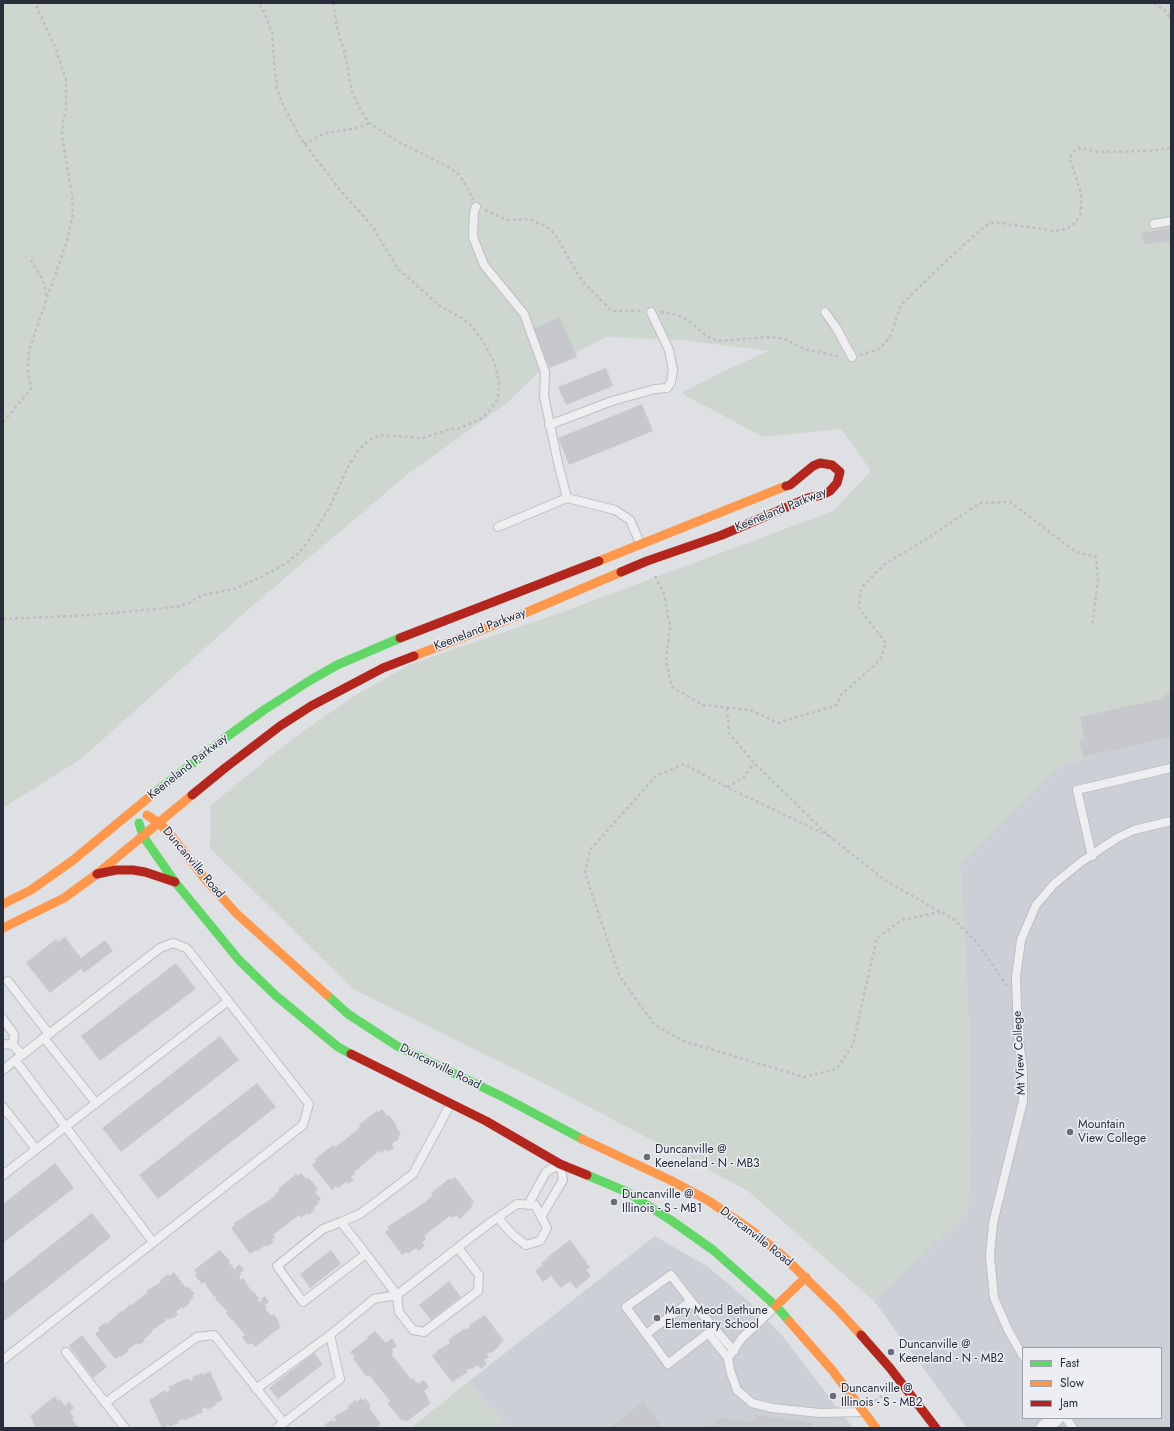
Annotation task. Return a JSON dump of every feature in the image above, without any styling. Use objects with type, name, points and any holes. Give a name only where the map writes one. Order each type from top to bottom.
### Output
[{"type":"main road","name":"Keeneland Parkway","points":[[3,904],[31,890],[72,861],[204,753],[264,710],[337,665],[407,635],[504,598],[644,552],[722,535],[808,498],[822,496],[830,491],[837,483],[840,472],[832,465],[820,463],[813,466],[790,485],[644,552],[525,613],[383,668],[311,706],[216,767],[159,823],[97,874],[64,898],[3,928]]},
{"type":"main road","points":[[204,753],[216,767]]},
{"type":"main road","name":"Duncanville Road","points":[[136,808],[159,823],[170,834],[205,879],[237,914],[332,1006],[348,1014],[397,1046],[505,1098],[573,1138],[670,1180],[709,1201],[755,1233],[806,1277],[836,1308],[890,1368],[936,1428]]},
{"type":"main road","name":"Duncanville Road","points":[[136,808],[143,836],[175,882],[239,960],[275,995],[318,1025],[338,1047],[486,1121],[561,1161],[627,1192],[672,1220],[713,1250],[776,1306],[832,1370],[876,1428]]},
{"type":"main road","points":[[97,874],[116,870],[133,870],[145,872],[175,882]]},
{"type":"main road","points":[[776,1306],[806,1277]]},
{"type":"street","points":[[1044,1428],[1055,1419]]},
{"type":"lane","points":[[476,207],[474,212],[473,237],[484,265],[524,314],[545,372],[544,396],[549,425],[567,498]]},
{"type":"lane","points":[[1154,224],[1171,221]]},
{"type":"lane","points":[[549,425],[612,401],[655,389],[667,388],[671,382],[673,370],[668,350],[651,312]]},
{"type":"lane","points":[[825,312],[837,329],[852,357]]},
{"type":"lane","points":[[498,527],[567,498],[615,510],[630,520],[644,552]]},
{"type":"lane","points":[[1092,856],[1077,790],[1171,768]]},
{"type":"lane","name":"Mt View College","points":[[1022,1354],[1008,1330],[994,1298],[990,1256],[993,1223],[1023,1102],[1023,1069],[1018,1035],[1016,977],[1021,940],[1036,905],[1054,884],[1081,862],[1117,838],[1134,830],[1171,821]]},
{"type":"lane","points":[[3,1070],[160,948],[173,943],[186,948],[189,951],[308,1104],[303,1125],[3,1360]]},
{"type":"lane","points":[[8,982],[96,1103]]},
{"type":"lane","points":[[3,1175],[228,1001]]},
{"type":"lane","points":[[3,1019],[14,1034],[13,1045],[18,1058],[65,1127],[153,1242]]},
{"type":"lane","points":[[3,1044],[13,1045]]},
{"type":"lane","points":[[366,1254],[303,1302],[277,1266],[323,1229],[360,1214],[413,1174],[451,1104]]},
{"type":"lane","points":[[3,1107],[36,1150]]},
{"type":"lane","points":[[528,1205],[546,1172],[561,1161]]},
{"type":"lane","points":[[541,1217],[563,1180],[561,1161]]},
{"type":"lane","points":[[256,1389],[330,1335],[374,1299],[397,1295],[458,1248],[498,1218],[517,1204],[535,1205],[547,1228],[540,1241],[526,1245],[513,1235],[498,1218]]},
{"type":"lane","points":[[341,1222],[397,1295],[399,1312],[413,1330],[424,1332],[478,1291],[479,1274],[458,1248]]},
{"type":"lane","points":[[711,1331],[668,1364],[626,1307],[671,1275],[692,1301],[711,1331],[728,1358],[730,1370],[737,1390],[752,1403],[772,1408],[820,1413],[864,1412]]},
{"type":"lane","points":[[646,1334],[692,1301]]},
{"type":"lane","points":[[728,1358],[742,1338],[776,1306]]},
{"type":"lane","points":[[711,1331],[734,1351]]},
{"type":"lane","points":[[105,1403],[197,1337],[214,1335],[256,1389],[280,1425],[340,1379],[330,1335]]},
{"type":"lane","points":[[66,1352],[125,1428]]},
{"type":"lane","points":[[1067,1419],[1073,1428]]},
{"type":"path","points":[[3,422],[30,389],[28,370],[29,350],[66,244],[73,214],[72,195],[62,135],[66,108],[66,80],[55,47],[35,3]]},
{"type":"path","points":[[3,619],[92,615],[176,607],[189,603],[202,595],[234,589],[241,586],[282,566],[298,553],[312,536],[329,508],[348,467],[358,451],[368,441],[381,435],[423,438],[447,430],[460,428],[480,419],[488,413],[498,398],[499,383],[495,364],[484,343],[471,325],[462,318],[440,306],[398,269],[373,227],[341,191],[304,144],[281,101],[274,72],[272,33],[259,3]]},
{"type":"path","points":[[333,3],[352,92],[361,111],[369,123],[397,141],[445,165],[459,175],[469,190],[476,207],[507,220],[529,219],[544,225],[556,236],[585,284],[610,309],[614,311],[632,310],[669,313],[684,318],[708,337],[718,341],[766,337],[779,338],[785,339],[804,349],[842,357],[852,357],[876,350],[890,338],[901,305],[961,246],[985,226],[994,222],[1054,231],[1067,228],[1076,222],[1080,215],[1081,192],[1070,159],[1071,155],[1076,149],[1080,148],[1099,152],[1151,151],[1171,148]]},
{"type":"path","points":[[1154,3],[1164,10],[1171,19]]},
{"type":"path","points":[[304,144],[325,133],[358,128],[369,123]]},
{"type":"path","points":[[31,260],[43,280],[47,298]]},
{"type":"path","points":[[644,552],[664,594],[670,627],[666,661],[672,687],[702,705],[750,710],[778,723],[837,705],[841,695],[880,660],[886,643],[859,608],[861,588],[885,564],[928,538],[980,503],[1010,502],[1076,552],[1096,557],[1098,580],[1092,626]]},
{"type":"path","points":[[727,708],[728,733],[754,763],[829,836],[886,881],[955,920],[979,945],[1017,1002]]},
{"type":"path","points":[[726,787],[743,778],[754,763]]},
{"type":"path","points":[[829,836],[726,787],[684,764],[656,776],[590,850],[585,873],[620,977],[654,1024],[682,1041],[804,1077],[836,1069],[853,1044],[877,938],[902,920],[940,912]]},
{"type":"path","points":[[875,1401],[893,1387]]},
{"type":"shaded area","points":[[3,3],[1171,3],[1171,731],[1058,768],[960,865],[970,1052],[968,1212],[874,1301],[748,1191],[555,1089],[353,989],[210,848],[211,805],[287,743],[352,697],[411,664],[557,614],[833,511],[871,471],[841,429],[763,437],[681,393],[728,369],[769,351],[682,340],[606,337],[539,372],[507,403],[408,474],[251,607],[81,759],[3,808]]},
{"type":"shaded area","name":"Mountain View College","points":[[1171,731],[1171,1428],[967,1428],[874,1301],[968,1211],[970,1052],[960,865],[1058,767]]},
{"type":"shaded area","name":"Mary Meod Bethune Elementary School","points":[[655,1236],[708,1267],[745,1298],[784,1338],[853,1428],[509,1428],[468,1382]]},
{"type":"shaded area","points":[[468,1382],[509,1428],[411,1428]]},
{"type":"building","points":[[1171,228],[1171,241],[1144,245],[1141,233]]},
{"type":"building","points":[[560,317],[577,357],[550,368],[533,329]]},
{"type":"building","points":[[606,368],[613,386],[566,405],[558,387]]},
{"type":"building","points":[[642,404],[653,431],[569,465],[558,438]]},
{"type":"building","points":[[1171,691],[1171,737],[1083,757],[1079,740],[1085,739],[1080,717],[1161,699]]},
{"type":"building","points":[[65,937],[81,958],[105,940],[113,951],[84,973],[81,969],[50,993],[26,963],[56,939],[58,942]]},
{"type":"building","points":[[176,963],[196,989],[100,1061],[81,1036]]},
{"type":"building","points":[[220,1036],[239,1060],[121,1152],[102,1128]]},
{"type":"building","points":[[257,1083],[276,1107],[158,1199],[139,1175]]},
{"type":"building","points":[[382,1109],[387,1116],[389,1115],[401,1134],[398,1137],[399,1139],[392,1144],[394,1148],[388,1152],[386,1149],[381,1153],[379,1151],[354,1172],[355,1174],[351,1177],[354,1180],[348,1184],[346,1182],[338,1188],[336,1186],[332,1190],[312,1165],[316,1161],[315,1159],[333,1145],[335,1147],[346,1139],[360,1127],[359,1125],[376,1111],[378,1112]]},
{"type":"building","points":[[55,1163],[74,1188],[3,1243],[3,1204]]},
{"type":"building","points":[[301,1173],[306,1179],[308,1177],[318,1189],[315,1192],[321,1199],[313,1208],[315,1210],[308,1215],[307,1213],[301,1218],[299,1215],[273,1235],[275,1238],[272,1240],[274,1242],[267,1247],[266,1245],[250,1254],[231,1228],[235,1225],[234,1223],[271,1199],[279,1191],[278,1189],[296,1174],[298,1176]]},
{"type":"building","points":[[455,1177],[474,1202],[471,1205],[472,1207],[460,1219],[456,1215],[452,1218],[450,1216],[424,1236],[426,1239],[422,1242],[425,1246],[418,1251],[416,1248],[408,1254],[407,1252],[402,1255],[385,1232],[389,1229],[387,1227],[424,1203],[433,1195],[431,1193],[450,1178],[451,1180]]},
{"type":"building","points":[[92,1213],[111,1237],[3,1322],[3,1283]]},
{"type":"building","points":[[570,1240],[590,1267],[586,1270],[591,1276],[576,1289],[570,1281],[561,1288],[551,1276],[543,1282],[535,1271],[543,1265],[541,1263],[548,1258],[547,1257]]},
{"type":"building","points":[[220,1250],[230,1261],[229,1262],[235,1270],[239,1264],[244,1270],[240,1273],[241,1275],[239,1277],[241,1280],[243,1278],[252,1292],[253,1291],[260,1299],[258,1300],[260,1302],[265,1296],[269,1302],[265,1305],[267,1307],[265,1308],[271,1316],[274,1314],[281,1327],[255,1347],[252,1343],[248,1345],[242,1337],[245,1335],[234,1322],[234,1319],[232,1321],[226,1313],[227,1311],[215,1299],[217,1298],[215,1296],[214,1297],[204,1282],[202,1284],[195,1276],[197,1274],[194,1270]]},
{"type":"building","points":[[331,1250],[341,1264],[310,1288],[300,1274]]},
{"type":"building","points":[[174,1272],[186,1288],[188,1286],[195,1294],[192,1296],[194,1298],[189,1301],[190,1303],[183,1309],[182,1307],[176,1312],[178,1315],[172,1319],[171,1318],[168,1320],[167,1318],[165,1320],[166,1321],[151,1331],[153,1332],[144,1339],[145,1341],[140,1345],[138,1343],[136,1345],[135,1344],[121,1357],[120,1356],[115,1359],[95,1334],[100,1330],[98,1328],[106,1322],[107,1324],[121,1311],[122,1312],[131,1304],[132,1305],[145,1294],[146,1295],[148,1293],[146,1291],[161,1282],[160,1280],[168,1274],[169,1276]]},
{"type":"building","points":[[449,1281],[461,1297],[431,1320],[419,1305]]},
{"type":"building","points":[[485,1315],[504,1341],[499,1345],[499,1347],[487,1354],[489,1357],[484,1360],[487,1364],[481,1369],[478,1365],[472,1369],[471,1368],[467,1370],[468,1372],[452,1382],[432,1356],[437,1352],[436,1351],[450,1343],[448,1340],[465,1328],[466,1330],[470,1327],[469,1325]]},
{"type":"building","points":[[375,1331],[386,1343],[392,1338],[397,1346],[392,1349],[392,1355],[412,1380],[413,1378],[418,1384],[424,1380],[429,1387],[424,1391],[431,1403],[406,1422],[404,1419],[402,1421],[387,1403],[390,1401],[369,1375],[367,1377],[353,1359],[355,1357],[350,1352]]},
{"type":"building","points":[[82,1335],[107,1367],[93,1378],[69,1346]]},
{"type":"building","points":[[314,1353],[323,1364],[278,1399],[269,1388]]},
{"type":"building","points":[[210,1371],[223,1400],[207,1410],[206,1407],[202,1409],[203,1412],[184,1421],[183,1419],[178,1421],[179,1423],[170,1427],[169,1425],[162,1428],[149,1400],[165,1390],[166,1392],[170,1390],[168,1387],[188,1378],[190,1381],[193,1379],[192,1377],[202,1373],[203,1375]]},
{"type":"building","points":[[55,1396],[58,1401],[60,1399],[65,1406],[69,1402],[74,1408],[70,1412],[74,1418],[72,1419],[79,1428],[37,1428],[30,1416]]},
{"type":"building","points":[[361,1398],[362,1400],[365,1398],[371,1406],[369,1408],[381,1424],[377,1427],[378,1428],[326,1428],[324,1425],[332,1420],[334,1422],[336,1420],[334,1417],[349,1408],[348,1406],[355,1400],[357,1402]]},
{"type":"building","points":[[643,1402],[663,1428],[609,1428]]},
{"type":"building","points":[[756,1415],[813,1423],[812,1428],[707,1428],[707,1425],[716,1426],[717,1418],[755,1422]]},
{"type":"traffic: fast","points":[[153,794],[225,738],[264,710],[309,681],[337,665],[400,638]]},
{"type":"traffic: fast","points":[[139,823],[143,836],[175,882],[239,960],[275,995],[338,1047],[351,1054]]},
{"type":"traffic: fast","points":[[327,995],[348,1014],[397,1046],[505,1098],[582,1139]]},
{"type":"traffic: fast","points":[[587,1175],[627,1192],[713,1250],[776,1306],[789,1321]]},
{"type":"traffic: slow","points":[[599,561],[786,486]]},
{"type":"traffic: slow","points":[[414,656],[525,613],[621,572]]},
{"type":"traffic: slow","points":[[3,904],[31,890],[72,861],[153,794]]},
{"type":"traffic: slow","points":[[3,928],[64,898],[97,874],[192,795]]},
{"type":"traffic: slow","points":[[147,815],[159,823],[170,834],[205,879],[237,914],[327,995]]},
{"type":"traffic: slow","points":[[582,1139],[670,1180],[709,1201],[755,1233],[785,1258],[861,1335]]},
{"type":"traffic: slow","points":[[776,1306],[806,1277]]},
{"type":"traffic: slow","points":[[789,1321],[832,1370],[876,1428]]},
{"type":"traffic: jam","points":[[621,572],[647,561],[722,535],[808,498],[822,495],[830,491],[837,483],[840,472],[832,465],[820,463],[813,466],[790,485],[786,486]]},
{"type":"traffic: jam","points":[[400,638],[599,561]]},
{"type":"traffic: jam","points":[[192,795],[280,726],[311,706],[383,668],[414,656]]},
{"type":"traffic: jam","points":[[97,874],[116,870],[133,870],[145,872],[175,882]]},
{"type":"traffic: jam","points":[[351,1054],[486,1121],[560,1164],[587,1175]]},
{"type":"traffic: jam","points":[[861,1335],[890,1368],[936,1428]]},
{"type":"place","name":"Mountain View College","points":[[1070,1132]]},
{"type":"place","name":"Duncanville @ Keeneland - N - MB3","points":[[647,1157]]},
{"type":"place","name":"Duncanville @ Illinois - S - MB1","points":[[614,1202]]},
{"type":"place","name":"Mary Meod Bethune Elementary School","points":[[657,1318]]},
{"type":"place","name":"Duncanville @ Keeneland - N - MB2","points":[[891,1352]]},
{"type":"place","name":"Duncanville @ Illinois - S - MB2","points":[[833,1396]]}]
